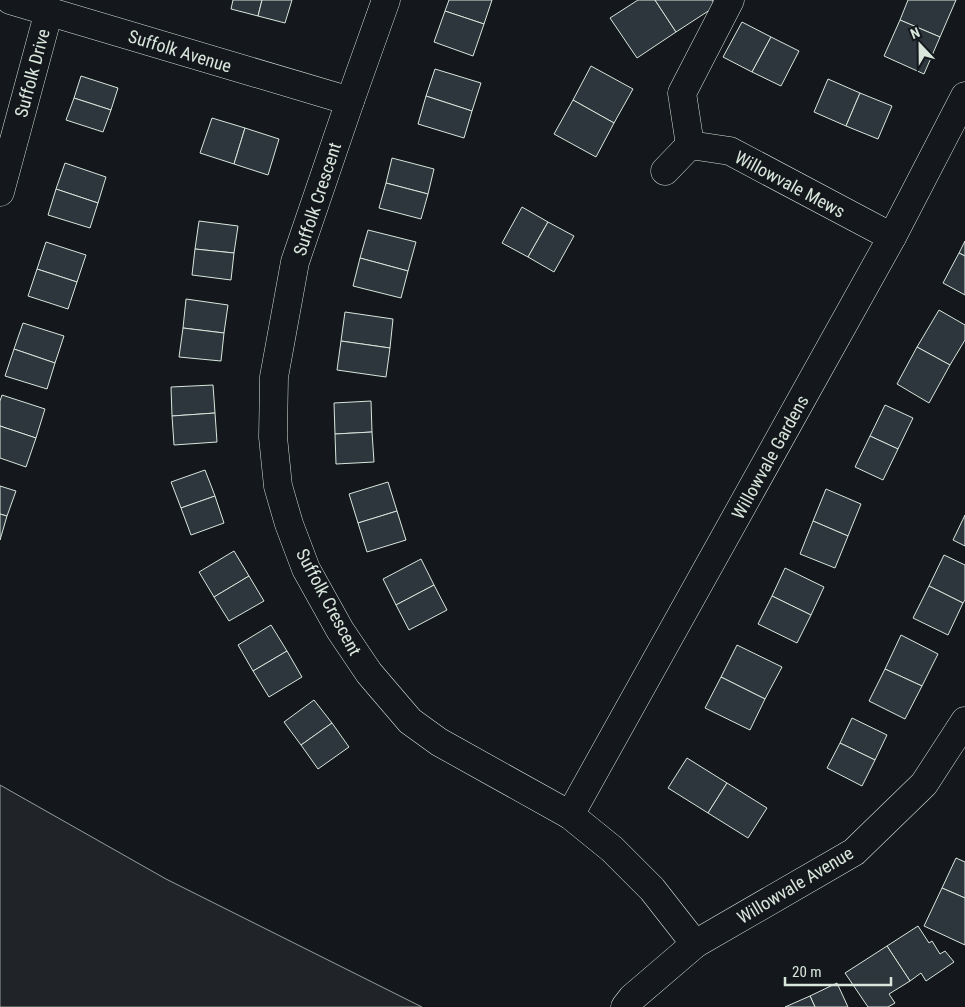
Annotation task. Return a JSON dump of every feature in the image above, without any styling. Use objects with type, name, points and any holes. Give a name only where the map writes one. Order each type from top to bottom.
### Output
[{"type":"street","name":"Suffolk Avenue","points":[[10,0],[350,101]]},
{"type":"street","name":"Suffolk Crescent","points":[[386,0],[295,262],[274,378],[273,436],[278,486],[286,514],[306,569],[340,630],[369,673],[404,715],[439,742],[570,815],[612,849],[652,889],[695,944]]},
{"type":"street","points":[[665,171],[690,145],[682,93],[730,0]]},
{"type":"street","name":"Suffolk Drive","points":[[0,192],[49,11]]},
{"type":"street","name":"Willowvale Gardens","points":[[570,815],[892,237],[965,96]]},
{"type":"street","name":"Willowvale Mews","points":[[690,145],[730,151],[892,237]]},
{"type":"street","name":"Willowvale Avenue","points":[[625,1007],[632,998],[695,944],[854,852],[924,784],[965,721]]},
{"type":"shaded area","points":[[0,785],[166,879],[422,1007],[0,1007]]},
{"type":"building","points":[[233,0],[262,0],[258,16],[231,9]]},
{"type":"building","points":[[262,0],[292,0],[285,23],[258,16]]},
{"type":"building","points":[[449,0],[492,0],[484,24],[445,11]]},
{"type":"building","points":[[638,0],[655,0],[676,32],[637,58],[610,18]]},
{"type":"building","points":[[655,0],[712,0],[716,6],[676,32]]},
{"type":"building","points":[[908,0],[956,0],[940,37],[900,20]]},
{"type":"building","points":[[445,11],[484,24],[473,56],[434,42]]},
{"type":"building","points":[[900,20],[940,37],[924,74],[884,56]]},
{"type":"building","points":[[742,22],[771,37],[752,72],[723,57]]},
{"type":"building","points":[[771,37],[799,51],[781,86],[752,72]]},
{"type":"building","points":[[591,66],[633,89],[614,123],[573,100]]},
{"type":"building","points":[[435,69],[481,83],[472,111],[426,96]]},
{"type":"building","points":[[81,76],[118,88],[111,110],[74,98]]},
{"type":"building","points":[[828,79],[860,93],[846,126],[814,112]]},
{"type":"building","points":[[860,93],[892,106],[878,139],[846,126]]},
{"type":"building","points":[[426,96],[472,111],[464,138],[418,124]]},
{"type":"building","points":[[74,98],[111,110],[103,132],[66,120]]},
{"type":"building","points":[[573,100],[614,123],[596,157],[554,134]]},
{"type":"building","points":[[212,118],[245,128],[234,164],[200,153]]},
{"type":"building","points":[[245,128],[279,139],[268,175],[234,164]]},
{"type":"building","points":[[392,158],[434,169],[428,194],[386,183]]},
{"type":"building","points":[[65,163],[106,177],[98,203],[56,189]]},
{"type":"building","points":[[386,183],[428,194],[421,219],[379,208]]},
{"type":"building","points":[[56,189],[98,203],[90,228],[48,215]]},
{"type":"building","points":[[522,207],[548,222],[528,257],[502,243]]},
{"type":"building","points":[[199,221],[238,226],[234,253],[195,249]]},
{"type":"building","points":[[548,222],[574,236],[554,272],[528,257]]},
{"type":"building","points":[[368,230],[416,242],[408,271],[360,258]]},
{"type":"building","points":[[965,241],[965,256],[959,253]]},
{"type":"building","points":[[46,242],[86,255],[77,282],[37,269]]},
{"type":"building","points":[[195,249],[234,253],[231,280],[192,275]]},
{"type":"building","points":[[959,253],[965,256],[965,295],[943,283]]},
{"type":"building","points":[[360,258],[408,271],[401,298],[353,286]]},
{"type":"building","points":[[37,269],[77,282],[68,309],[28,296]]},
{"type":"building","points":[[186,299],[228,305],[224,333],[183,328]]},
{"type":"building","points":[[939,310],[965,325],[965,340],[950,365],[917,347]]},
{"type":"building","points":[[345,312],[393,319],[390,348],[341,341]]},
{"type":"building","points":[[23,323],[64,336],[55,363],[14,349]]},
{"type":"building","points":[[183,328],[224,333],[221,361],[179,357]]},
{"type":"building","points":[[341,341],[390,348],[386,377],[337,370]]},
{"type":"building","points":[[917,347],[950,365],[929,403],[897,384]]},
{"type":"building","points":[[14,349],[55,363],[47,389],[5,376]]},
{"type":"building","points":[[213,385],[215,413],[172,416],[171,387]]},
{"type":"building","points":[[2,395],[45,409],[36,438],[0,426],[0,401]]},
{"type":"building","points":[[371,401],[372,432],[335,434],[334,403]]},
{"type":"building","points":[[885,405],[913,418],[898,449],[870,436]]},
{"type":"building","points":[[215,413],[217,442],[174,445],[172,416]]},
{"type":"building","points":[[0,426],[36,438],[26,467],[0,458]]},
{"type":"building","points":[[372,432],[374,462],[336,464],[335,434]]},
{"type":"building","points":[[870,436],[898,449],[883,480],[855,467]]},
{"type":"building","points":[[205,470],[215,496],[181,508],[171,482]]},
{"type":"building","points":[[388,482],[397,511],[358,523],[349,494]]},
{"type":"building","points":[[0,486],[16,491],[7,516],[0,514]]},
{"type":"building","points":[[826,489],[861,504],[848,536],[813,521]]},
{"type":"building","points":[[215,496],[224,523],[191,535],[181,508]]},
{"type":"building","points":[[397,511],[406,540],[367,552],[358,523]]},
{"type":"building","points":[[0,514],[7,516],[0,540]]},
{"type":"building","points":[[965,515],[965,546],[953,540]]},
{"type":"building","points":[[813,521],[848,536],[835,568],[800,554]]},
{"type":"building","points":[[234,551],[249,576],[214,597],[199,572]]},
{"type":"building","points":[[944,555],[965,565],[965,600],[963,603],[929,586]]},
{"type":"building","points":[[421,559],[434,585],[396,605],[383,579]]},
{"type":"building","points":[[785,568],[824,587],[811,615],[772,596]]},
{"type":"building","points":[[249,576],[264,601],[229,621],[214,597]]},
{"type":"building","points":[[434,585],[447,610],[409,630],[396,605]]},
{"type":"building","points":[[929,586],[963,603],[948,635],[913,618]]},
{"type":"building","points":[[772,596],[811,615],[797,643],[758,624]]},
{"type":"building","points":[[271,625],[287,651],[253,671],[238,645]]},
{"type":"building","points":[[901,635],[938,654],[922,686],[885,669]]},
{"type":"building","points":[[737,645],[782,667],[765,699],[721,677]]},
{"type":"building","points":[[287,651],[302,677],[269,697],[253,671]]},
{"type":"building","points":[[885,669],[922,686],[905,719],[869,701]]},
{"type":"building","points":[[721,677],[765,699],[750,730],[705,708]]},
{"type":"building","points":[[314,700],[332,723],[301,745],[284,722]]},
{"type":"building","points":[[852,718],[887,735],[875,760],[840,743]]},
{"type":"building","points":[[332,723],[349,747],[318,769],[301,745]]},
{"type":"building","points":[[840,743],[875,760],[862,786],[827,768]]},
{"type":"building","points":[[687,758],[727,783],[708,813],[668,788]]},
{"type":"building","points":[[727,783],[767,808],[748,838],[708,813]]},
{"type":"building","points":[[956,858],[965,862],[965,898],[942,888]]},
{"type":"building","points":[[942,888],[965,898],[965,945],[924,926]]},
{"type":"building","points":[[918,926],[929,943],[932,941],[940,954],[945,951],[954,962],[926,981],[921,973],[910,981],[887,946]]},
{"type":"building","points":[[887,946],[910,981],[889,994],[895,1003],[888,1007],[868,1007],[845,973]]},
{"type":"building","points":[[837,983],[848,1007],[815,1007],[810,996]]},
{"type":"building","points":[[810,996],[815,1007],[785,1007]]}]
